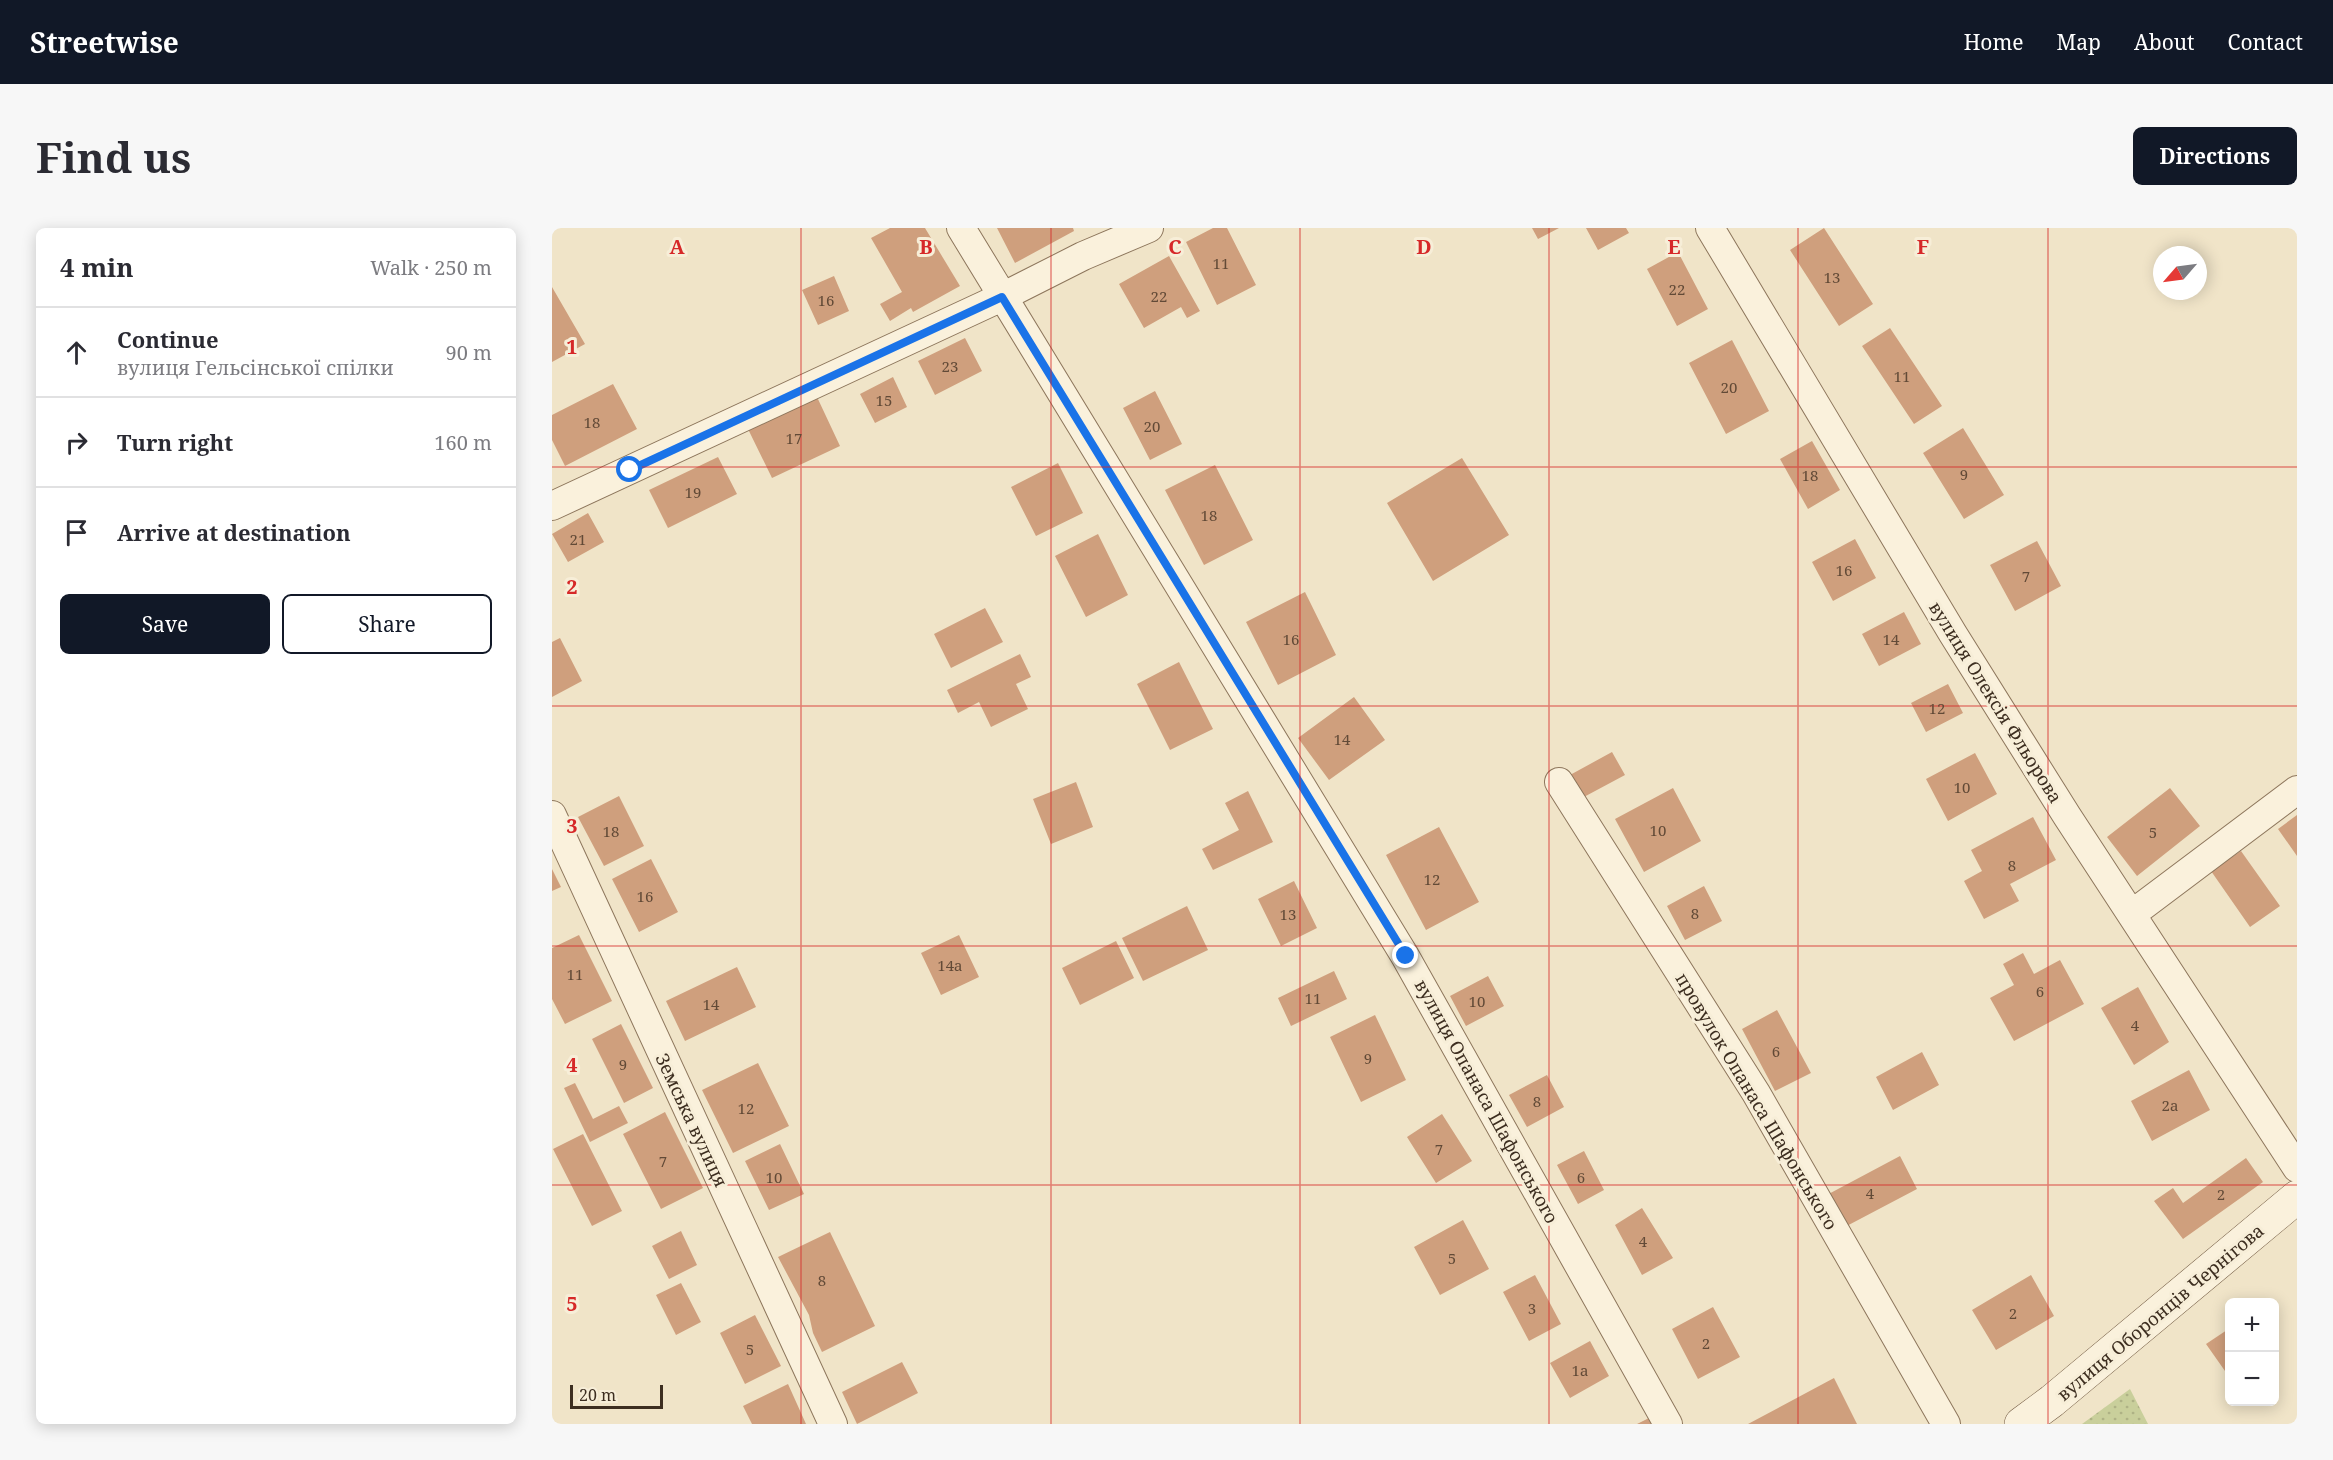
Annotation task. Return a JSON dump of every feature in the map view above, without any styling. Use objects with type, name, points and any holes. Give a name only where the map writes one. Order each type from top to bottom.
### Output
[{"type":"main road","name":"вулиця Оборонців Чернігова","points":[[2031,1421],[2297,1197]]},
{"type":"street","name":"вулиця Опанаса Шафонського","points":[[961,228],[1406,956],[1668,1424]]},
{"type":"street","points":[[552,506],[1002,297],[1083,256],[1149,228]]},
{"type":"street","name":"вулиця Олексія Фльорова","points":[[1710,228],[1953,634],[2297,1168]]},
{"type":"street","name":"провулок Опанаса Шафонського","points":[[1559,782],[1756,1093],[1946,1424]]},
{"type":"street","points":[[2132,914],[2297,790]]},
{"type":"street","name":"Земська вулиця","points":[[552,815],[833,1424]]},
{"type":"green space","points":[[2130,1389],[2148,1424],[2082,1424]]},
{"type":"building","points":[[890,228],[925,228],[960,286],[913,312],[911,308],[890,321],[880,304],[902,292],[871,238]]},
{"type":"building","points":[[997,228],[1073,228],[1074,231],[1015,263]]},
{"type":"building","points":[[1213,228],[1227,228],[1256,285],[1217,305],[1186,242]]},
{"type":"building","points":[[1532,228],[1559,228],[1538,239]]},
{"type":"building","points":[[1586,228],[1626,228],[1629,233],[1598,250]]},
{"type":"building","points":[[1824,228],[1873,304],[1839,326],[1790,250]]},
{"type":"building","points":[[1678,252],[1708,309],[1677,326],[1647,269]]},
{"type":"building","points":[[1169,256],[1200,311],[1187,318],[1181,307],[1144,328],[1119,284]]},
{"type":"building","points":[[834,276],[849,311],[818,325],[802,290]]},
{"type":"building","points":[[552,287],[585,344],[552,362]]},
{"type":"building","points":[[1890,328],[1942,406],[1914,424],[1862,346]]},
{"type":"building","points":[[965,338],[982,371],[935,395],[918,361]]},
{"type":"building","points":[[1732,340],[1769,411],[1726,434],[1689,363]]},
{"type":"building","points":[[893,377],[907,407],[875,423],[860,394]]},
{"type":"building","points":[[613,384],[637,429],[565,466],[552,440],[552,415]]},
{"type":"building","points":[[1155,391],[1182,444],[1150,460],[1123,408]]},
{"type":"building","points":[[817,397],[840,446],[772,478],[748,429]]},
{"type":"building","points":[[1963,428],[2004,495],[1964,519],[1923,453]]},
{"type":"building","points":[[1812,441],[1840,490],[1808,509],[1780,459]]},
{"type":"building","points":[[718,457],[737,494],[668,528],[649,490]]},
{"type":"building","points":[[1462,458],[1509,535],[1433,581],[1387,503]]},
{"type":"building","points":[[1058,463],[1083,513],[1036,536],[1011,487]]},
{"type":"building","points":[[1215,465],[1253,540],[1204,565],[1165,490]]},
{"type":"building","points":[[588,513],[604,542],[568,562],[552,534]]},
{"type":"building","points":[[1098,534],[1128,595],[1086,617],[1055,556]]},
{"type":"building","points":[[1855,539],[1876,578],[1833,601],[1812,562]]},
{"type":"building","points":[[2037,541],[2061,586],[2015,611],[1990,565]]},
{"type":"building","points":[[1305,592],[1336,655],[1278,685],[1246,622]]},
{"type":"building","points":[[985,608],[1003,642],[951,668],[934,634]]},
{"type":"building","points":[[1904,612],[1921,644],[1879,666],[1862,634]]},
{"type":"building","points":[[560,638],[582,681],[552,697],[552,642]]},
{"type":"building","points":[[1020,654],[1031,677],[1016,684],[1028,709],[991,727],[979,702],[958,713],[947,690]]},
{"type":"building","points":[[1179,662],[1213,729],[1170,750],[1137,684]]},
{"type":"building","points":[[1948,684],[1963,713],[1926,732],[1911,703]]},
{"type":"building","points":[[1354,697],[1385,740],[1329,780],[1298,738]]},
{"type":"building","points":[[1612,752],[1625,775],[1582,798],[1570,775]]},
{"type":"building","points":[[1975,753],[1997,794],[1948,821],[1926,779]]},
{"type":"building","points":[[1076,782],[1093,827],[1051,844],[1033,799]]},
{"type":"building","points":[[1673,788],[1701,841],[1644,872],[1615,819]]},
{"type":"building","points":[[2170,788],[2200,826],[2137,876],[2107,837]]},
{"type":"building","points":[[1248,791],[1273,842],[1213,870],[1202,849],[1239,830],[1225,803]]},
{"type":"building","points":[[619,796],[644,846],[604,866],[578,817]]},
{"type":"building","points":[[2297,815],[2297,856],[2278,829]]},
{"type":"building","points":[[2033,817],[2056,860],[2010,884],[2019,901],[1984,919],[1964,881],[1982,871],[1971,850]]},
{"type":"building","points":[[1439,827],[1479,902],[1426,930],[1386,855]]},
{"type":"building","points":[[2241,851],[2280,906],[2250,927],[2211,871]]},
{"type":"building","points":[[651,859],[678,912],[639,932],[612,879]]},
{"type":"building","points":[[552,869],[561,887],[552,891]]},
{"type":"building","points":[[1294,881],[1317,928],[1281,946],[1258,899]]},
{"type":"building","points":[[1704,886],[1722,921],[1685,940],[1667,906]]},
{"type":"building","points":[[1187,906],[1208,950],[1143,981],[1122,938]]},
{"type":"building","points":[[579,935],[612,1001],[565,1024],[552,999],[552,948]]},
{"type":"building","points":[[959,935],[979,977],[941,995],[921,953]]},
{"type":"building","points":[[1116,941],[1134,978],[1080,1005],[1062,968]]},
{"type":"building","points":[[2023,953],[2034,974],[2060,960],[2084,1004],[2014,1041],[1990,998],[2014,985],[2003,964]]},
{"type":"building","points":[[737,967],[756,1007],[685,1041],[666,1001]]},
{"type":"building","points":[[1334,971],[1347,999],[1291,1026],[1278,998]]},
{"type":"building","points":[[1488,976],[1504,1006],[1466,1026],[1450,996]]},
{"type":"building","points":[[2138,987],[2169,1042],[2134,1065],[2101,1008]]},
{"type":"building","points":[[1777,1010],[1811,1073],[1775,1091],[1742,1029]]},
{"type":"building","points":[[1375,1015],[1406,1080],[1361,1102],[1330,1037]]},
{"type":"building","points":[[621,1024],[653,1088],[624,1103],[592,1039]]},
{"type":"building","points":[[1922,1052],[1939,1085],[1893,1110],[1876,1077]]},
{"type":"building","points":[[758,1063],[789,1126],[733,1153],[702,1090]]},
{"type":"building","points":[[2189,1070],[2210,1110],[2152,1141],[2131,1101]]},
{"type":"building","points":[[1547,1075],[1564,1107],[1527,1127],[1509,1095]]},
{"type":"building","points":[[575,1083],[593,1119],[619,1106],[628,1123],[590,1142],[564,1088]]},
{"type":"building","points":[[665,1112],[703,1188],[661,1209],[623,1134]]},
{"type":"building","points":[[1442,1114],[1472,1161],[1436,1183],[1407,1137]]},
{"type":"building","points":[[583,1134],[622,1211],[592,1226],[553,1149]]},
{"type":"building","points":[[780,1144],[804,1194],[769,1210],[745,1161]]},
{"type":"building","points":[[1584,1151],[1604,1190],[1578,1204],[1557,1165]]},
{"type":"building","points":[[1900,1156],[1917,1189],[1841,1229],[1823,1197]]},
{"type":"building","points":[[2246,1158],[2263,1182],[2183,1239],[2154,1201],[2173,1188],[2183,1203]]},
{"type":"building","points":[[1642,1208],[1673,1258],[1642,1275],[1615,1225]]},
{"type":"building","points":[[1463,1220],[1489,1269],[1440,1295],[1414,1247]]},
{"type":"building","points":[[681,1231],[697,1265],[669,1279],[652,1246]]},
{"type":"building","points":[[830,1232],[875,1326],[822,1352],[813,1333],[809,1315],[778,1257]]},
{"type":"building","points":[[1535,1275],[1561,1324],[1529,1341],[1503,1292]]},
{"type":"building","points":[[2031,1275],[2054,1316],[1996,1350],[1972,1310]]},
{"type":"building","points":[[681,1283],[701,1322],[676,1335],[656,1295]]},
{"type":"building","points":[[1713,1307],[1740,1357],[1698,1379],[1672,1329]]},
{"type":"building","points":[[755,1315],[781,1366],[745,1384],[720,1333]]},
{"type":"building","points":[[2225,1331],[2225,1371],[2206,1344]]},
{"type":"building","points":[[1590,1341],[1609,1376],[1570,1398],[1550,1363]]},
{"type":"building","points":[[902,1362],[918,1393],[857,1424],[842,1392]]},
{"type":"building","points":[[1834,1378],[1857,1424],[1748,1424]]},
{"type":"building","points":[[788,1384],[806,1424],[752,1424],[743,1406]]},
{"type":"building","points":[[1649,1418],[1652,1424],[1637,1424]]},
{"type":"route","points":[[630,470],[1002,297],[1406,956]]}]
